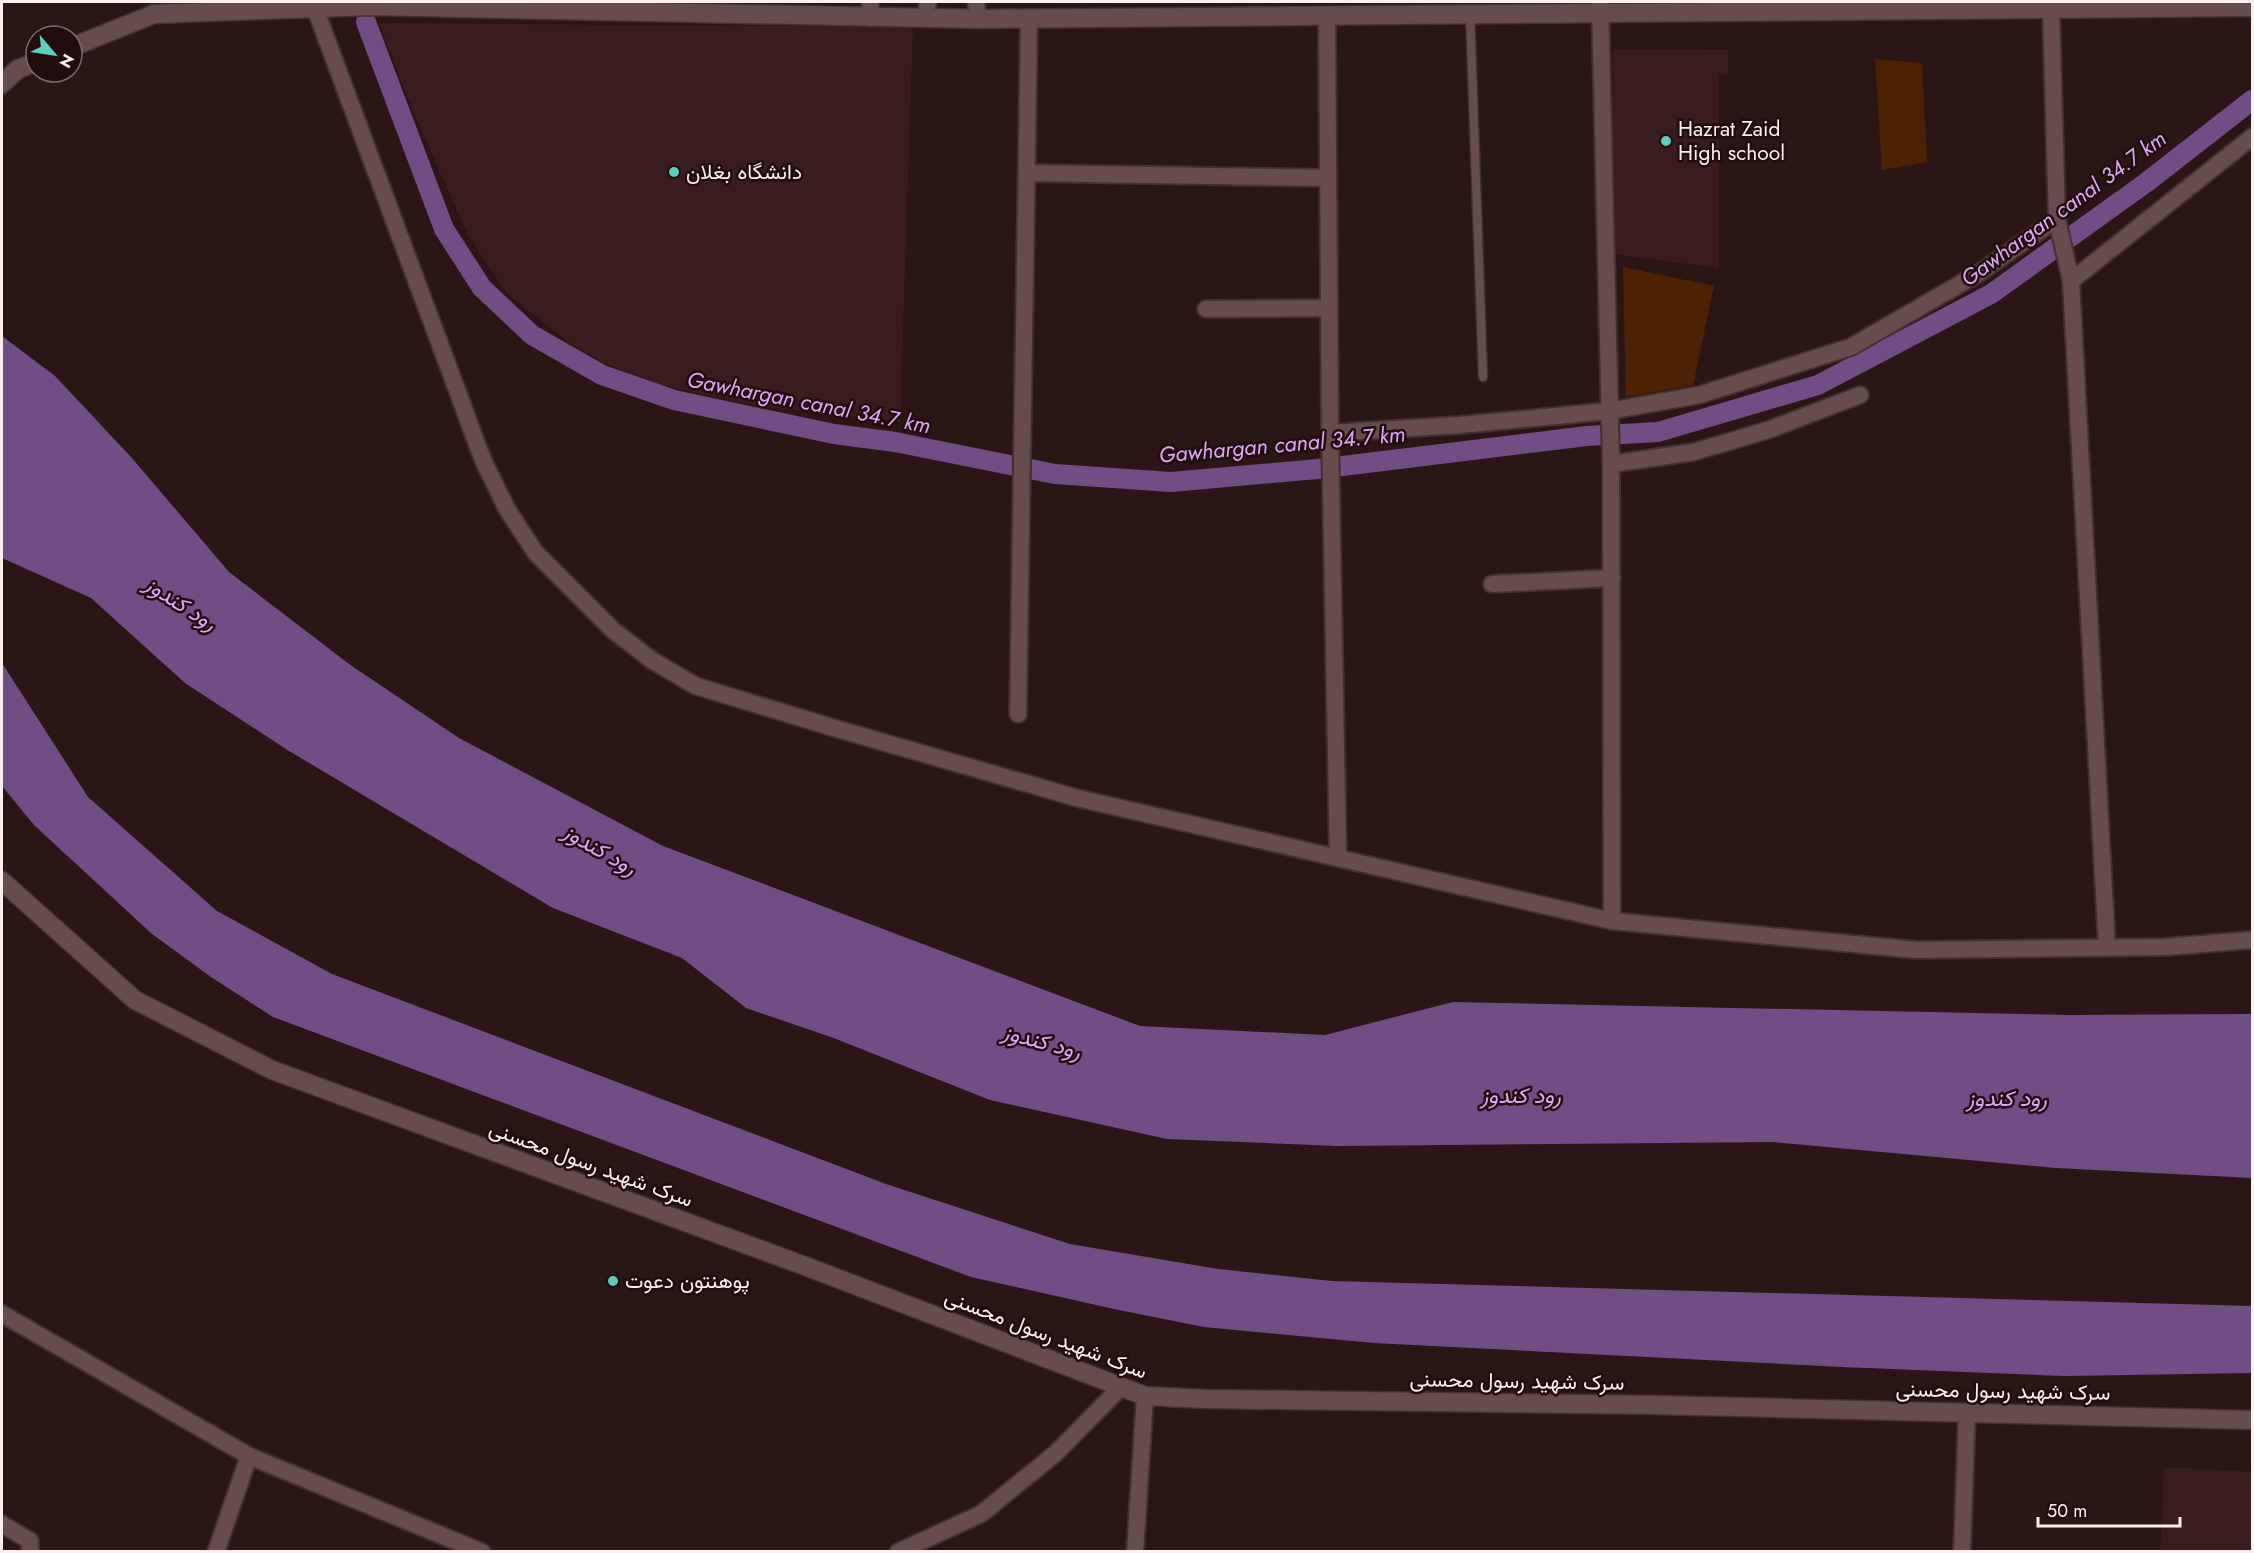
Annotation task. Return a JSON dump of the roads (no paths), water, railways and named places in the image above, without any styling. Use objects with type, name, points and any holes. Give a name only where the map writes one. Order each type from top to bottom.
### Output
[{"type":"street","points":[[84,42],[154,14],[428,4],[977,10],[1029,18],[1327,16],[1600,7],[2051,9],[2253,7]]},
{"type":"street","points":[[1600,7],[1611,464],[1611,921]]},
{"type":"street","points":[[315,8],[483,460],[507,509],[536,552],[614,631],[653,660],[696,686],[1077,798],[1611,921],[1917,950],[2164,947],[2253,940]]},
{"type":"street","points":[[2051,9],[2057,219],[2071,281],[2107,948]]},
{"type":"street","points":[[1327,16],[1330,433],[1338,857]]},
{"type":"street","points":[[1018,714],[1029,18]]},
{"type":"street","points":[[2,84],[18,69],[24,67]]},
{"type":"street","points":[[2071,281],[2253,137]]},
{"type":"street","points":[[1027,173],[1328,178]]},
{"type":"street","points":[[1330,433],[1460,425],[1609,411],[1699,395],[1851,347],[1979,273],[2057,219]]},
{"type":"street","points":[[1206,309],[1329,308]]},
{"type":"street","points":[[1611,464],[1694,452],[1768,430],[1860,395]]},
{"type":"street","points":[[1492,584],[1612,578]]},
{"type":"street","name":"سرک شهید رسول محسنی","points":[[2,881],[135,1000],[272,1070],[805,1266],[1145,1396],[1206,1399],[1656,1405],[2253,1420]]},
{"type":"street","points":[[2,1314],[249,1456],[482,1551]]},
{"type":"street","points":[[898,1551],[981,1514],[1056,1453],[1121,1387]]},
{"type":"street","points":[[1135,1551],[1145,1396]]},
{"type":"street","points":[[1962,1551],[1967,1413]]},
{"type":"street","points":[[216,1551],[249,1456]]},
{"type":"street","points":[[2,1524],[30,1541],[30,1551]]},
{"type":"lane","points":[[1470,13],[1483,377]]},
{"type":"water","name":"رود کندوز","points":[[2,336],[55,376],[131,457],[229,572],[349,664],[459,738],[663,846],[1140,1026],[1325,1035],[1453,1002],[2070,1015],[2252,1014],[2252,1178],[2056,1168],[1773,1142],[1337,1146],[1167,1139],[990,1100],[831,1037],[746,1008],[682,958],[553,908],[289,751],[185,683],[91,598],[2,558]]},
{"type":"water","points":[[2,663],[88,797],[217,911],[332,974],[886,1184],[1070,1244],[1218,1269],[1332,1281],[2252,1306],[2252,1373],[2064,1376],[1374,1343],[1204,1327],[971,1277],[273,1017],[211,977],[152,934],[34,825],[2,786]]},
{"type":"waterway","name":"Gawhargan canal 34.7 km","points":[[366,22],[444,229],[482,288],[532,335],[602,375],[674,400],[834,434],[895,442],[1055,474],[1171,482],[1318,469],[1587,436],[1658,432],[1818,385],[1991,294],[2147,182],[2252,100]]},
{"type":"place","name":"Hazrat Zaid High school","points":[[1666,141]]},
{"type":"place","name":"دانشگاه بغلان","points":[[674,172]]},
{"type":"place","name":"پوهنتون دعوت","points":[[613,1281]]}]
